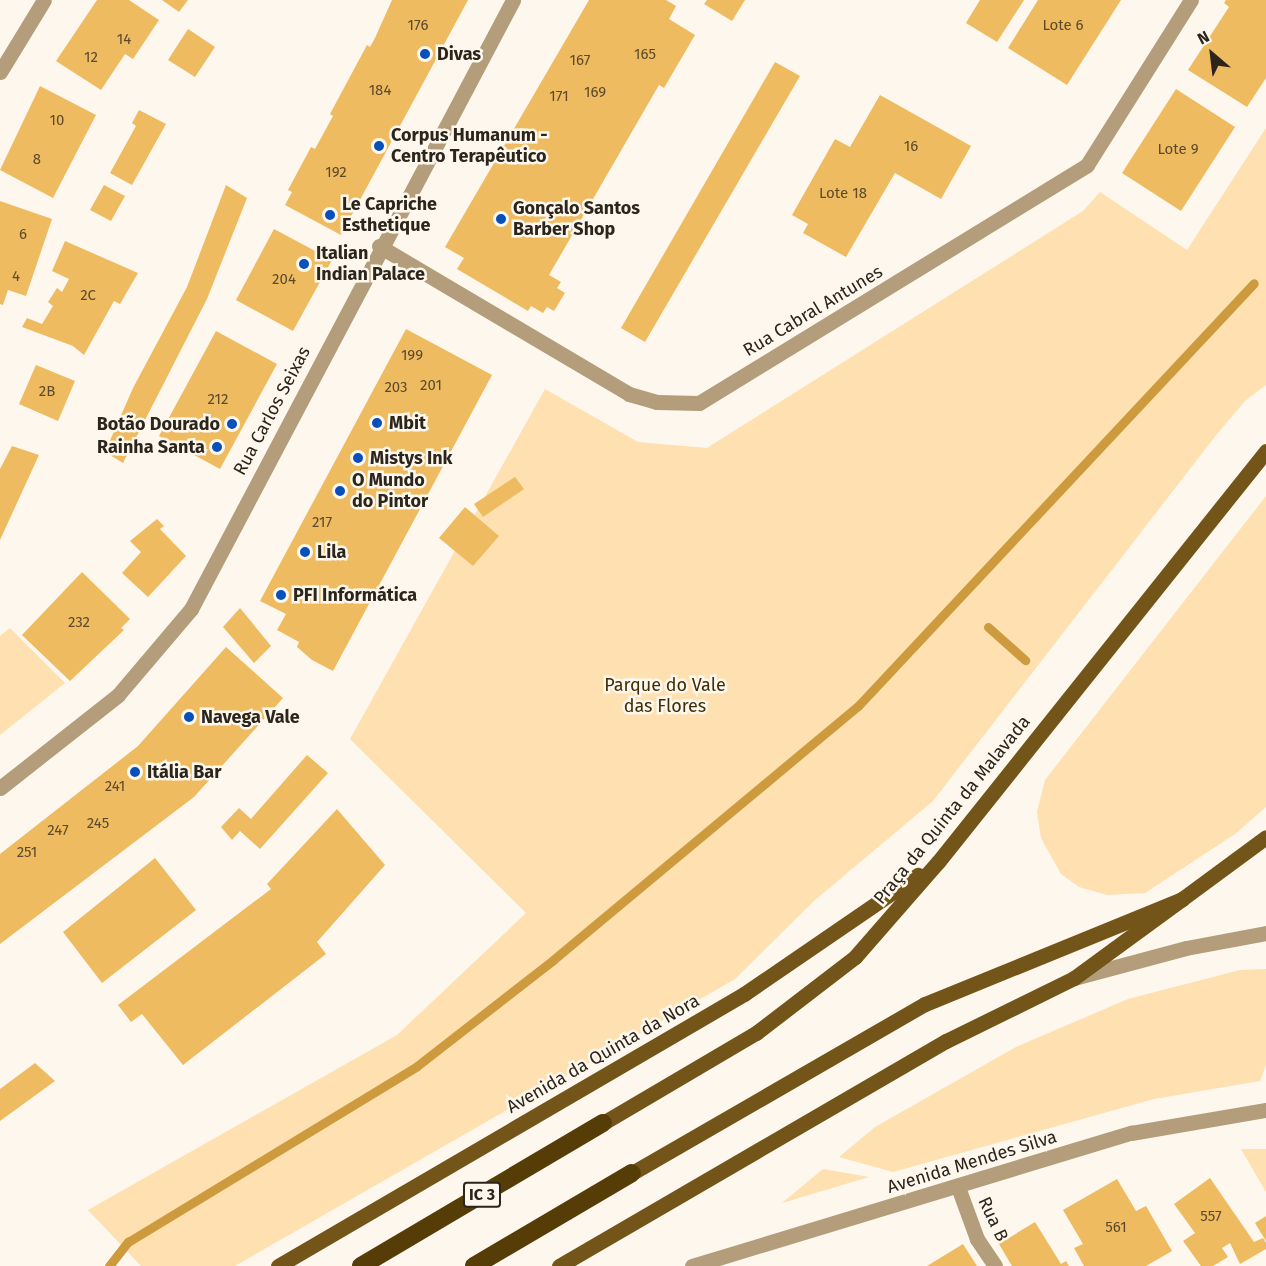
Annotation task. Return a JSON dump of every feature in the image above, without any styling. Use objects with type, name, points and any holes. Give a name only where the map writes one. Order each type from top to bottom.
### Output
[{"type":"highway","name":"IC 3","points":[[361,1266],[603,1123]]},
{"type":"highway","points":[[474,1266],[632,1173]]},
{"type":"main road","name":"Praça da Quinta da Malavada","points":[[603,1123],[756,1033],[807,997],[855,957],[938,862],[1266,451]]},
{"type":"main road","points":[[560,1266],[946,1041],[1074,978],[1266,837]]},
{"type":"main road","name":"Avenida da Quinta da Nora","points":[[278,1266],[744,994],[938,862]]},
{"type":"main road","points":[[632,1173],[926,1004],[1182,899]]},
{"type":"street","points":[[0,72],[44,0]]},
{"type":"street","name":"Rua Carlos Seixas","points":[[0,788],[118,695],[191,609],[380,246],[513,0]]},
{"type":"street","name":"Rua Cabral Antunes","points":[[380,246],[629,394],[657,402],[699,403],[1088,165],[1191,0]]},
{"type":"street","points":[[1074,978],[1186,948],[1266,933]]},
{"type":"street","name":"Avenida Mendes Silva","points":[[692,1266],[1131,1133],[1266,1110]]},
{"type":"street","name":"Rua B","points":[[958,1187],[977,1239],[995,1266]]},
{"type":"green space","name":"Parque do Vale das Flores","points":[[1266,128],[1266,385],[1245,401],[1217,434],[933,801],[815,900],[735,979],[235,1266],[141,1266],[88,1210],[397,1035],[526,913],[350,739],[545,389],[638,442],[707,448],[1083,211],[1100,192],[1187,250]]},
{"type":"green space","points":[[1266,496],[1266,807],[1235,834],[1145,893],[1107,895],[1079,887],[1061,874],[1041,838],[1037,812],[1045,780]]},
{"type":"green space","points":[[10,628],[65,683],[0,735],[0,636]]},
{"type":"green space","points":[[1266,969],[1266,1065],[1260,1081],[1154,1099],[893,1172],[839,1157],[875,1127],[1016,1047],[1128,999],[1240,970]]},
{"type":"green space","points":[[1241,1149],[1266,1149],[1266,1192]]},
{"type":"green space","points":[[823,1169],[869,1177],[782,1203]]},
{"type":"building","points":[[97,0],[129,0],[159,20],[133,59],[125,54],[101,90],[56,61]]},
{"type":"building","points":[[162,0],[188,0],[179,12]]},
{"type":"building","points":[[392,0],[468,0],[341,235],[285,205],[292,192],[288,190],[311,147],[315,149],[333,116],[330,114],[367,45],[370,47],[375,38]]},
{"type":"building","points":[[589,0],[666,0],[676,6],[669,19],[695,35],[664,88],[659,85],[549,275],[561,282],[557,288],[565,293],[554,311],[547,307],[543,313],[531,306],[528,311],[457,269],[464,258],[445,247]]},
{"type":"building","points":[[707,0],[745,0],[732,21],[704,4]]},
{"type":"building","points":[[980,0],[1024,0],[997,42],[966,23]]},
{"type":"building","points":[[1038,0],[1121,0],[1067,85],[1008,48]]},
{"type":"building","points":[[1226,0],[1266,0],[1266,78],[1247,107],[1188,70],[1229,7],[1224,3]]},
{"type":"building","points":[[188,29],[215,47],[195,77],[168,60]]},
{"type":"building","points":[[775,62],[800,76],[645,342],[621,328]]},
{"type":"building","points":[[40,86],[96,115],[53,198],[0,170]]},
{"type":"building","points":[[1176,89],[1235,127],[1181,211],[1122,173]]},
{"type":"building","points":[[880,95],[971,146],[941,199],[895,173],[846,257],[803,233],[808,224],[792,215],[835,139],[850,147]]},
{"type":"building","points":[[139,110],[166,124],[132,185],[110,173],[136,126],[132,123]]},
{"type":"building","points":[[104,185],[125,196],[111,221],[90,210]]},
{"type":"building","points":[[226,185],[247,198],[207,299],[123,463],[105,452],[133,388],[187,287]]},
{"type":"building","points":[[0,201],[52,219],[26,296],[8,290],[3,305],[0,304]]},
{"type":"building","points":[[274,229],[332,260],[293,331],[236,300]]},
{"type":"building","points":[[65,241],[138,273],[120,304],[114,301],[84,355],[73,346],[22,327],[27,318],[42,324],[53,306],[48,302],[57,288],[62,292],[69,279],[52,271]]},
{"type":"building","points":[[406,329],[492,375],[333,671],[312,660],[297,647],[299,642],[277,630],[286,614],[260,601]]},
{"type":"building","points":[[216,331],[277,364],[220,469],[159,436]]},
{"type":"building","points":[[36,365],[75,381],[58,421],[19,404]]},
{"type":"building","points":[[12,446],[39,455],[0,540],[0,469]]},
{"type":"building","points":[[515,477],[524,489],[483,517],[474,504]]},
{"type":"building","points":[[465,507],[499,536],[473,566],[439,538]]},
{"type":"building","points":[[157,519],[164,526],[160,529],[186,556],[148,597],[122,573],[141,552],[130,541]]},
{"type":"building","points":[[82,572],[130,619],[121,628],[124,630],[70,681],[22,635]]},
{"type":"building","points":[[240,608],[271,646],[254,663],[223,627]]},
{"type":"building","points":[[226,647],[283,698],[194,797],[0,944],[0,854],[138,746]]},
{"type":"building","points":[[307,755],[328,773],[260,849],[240,831],[232,840],[221,827],[239,808],[251,819]]},
{"type":"building","points":[[337,809],[385,865],[317,942],[326,954],[183,1065],[142,1014],[131,1022],[118,1005],[271,889],[267,884]]},
{"type":"building","points":[[155,858],[196,910],[102,983],[63,932]]},
{"type":"building","points":[[35,1063],[55,1081],[0,1121],[0,1089]]},
{"type":"building","points":[[1210,1178],[1254,1242],[1263,1238],[1266,1243],[1266,1249],[1240,1264],[1230,1243],[1222,1248],[1228,1257],[1213,1266],[1201,1266],[1183,1241],[1195,1233],[1174,1204]]},
{"type":"building","points":[[1117,1179],[1136,1211],[1146,1206],[1172,1251],[1146,1266],[1084,1266],[1074,1248],[1083,1244],[1063,1210]]},
{"type":"building","points":[[1266,1216],[1266,1241],[1255,1223]]},
{"type":"building","points":[[1035,1222],[1061,1264],[1066,1261],[1069,1266],[1012,1266],[999,1244]]},
{"type":"building","points":[[963,1244],[977,1266],[927,1266]]},
{"type":"waterway","points":[[109,1266],[128,1242],[417,1066],[553,960],[858,706],[1254,283]]},
{"type":"waterway","points":[[988,627],[1025,660]]},
{"type":"place","name":"Divas","points":[[425,54]]},
{"type":"place","name":"Corpus Humanum - Centro Terapêutico","points":[[379,146]]},
{"type":"place","name":"Le Capriche Esthetique","points":[[330,215]]},
{"type":"place","name":"Gonçalo Santos Barber Shop","points":[[501,219]]},
{"type":"place","name":"Italian Indian Palace","points":[[304,264]]},
{"type":"place","name":"Mbit","points":[[377,423]]},
{"type":"place","name":"Botão Dourado","points":[[232,424]]},
{"type":"place","name":"Rainha Santa","points":[[217,447]]},
{"type":"place","name":"Mistys Ink","points":[[358,458]]},
{"type":"place","name":"O Mundo do Pintor","points":[[340,491]]},
{"type":"place","name":"Lila","points":[[305,552]]},
{"type":"place","name":"PFI Informática","points":[[281,595]]},
{"type":"place","name":"Navega Vale","points":[[189,717]]},
{"type":"place","name":"Itália Bar","points":[[135,772]]}]
